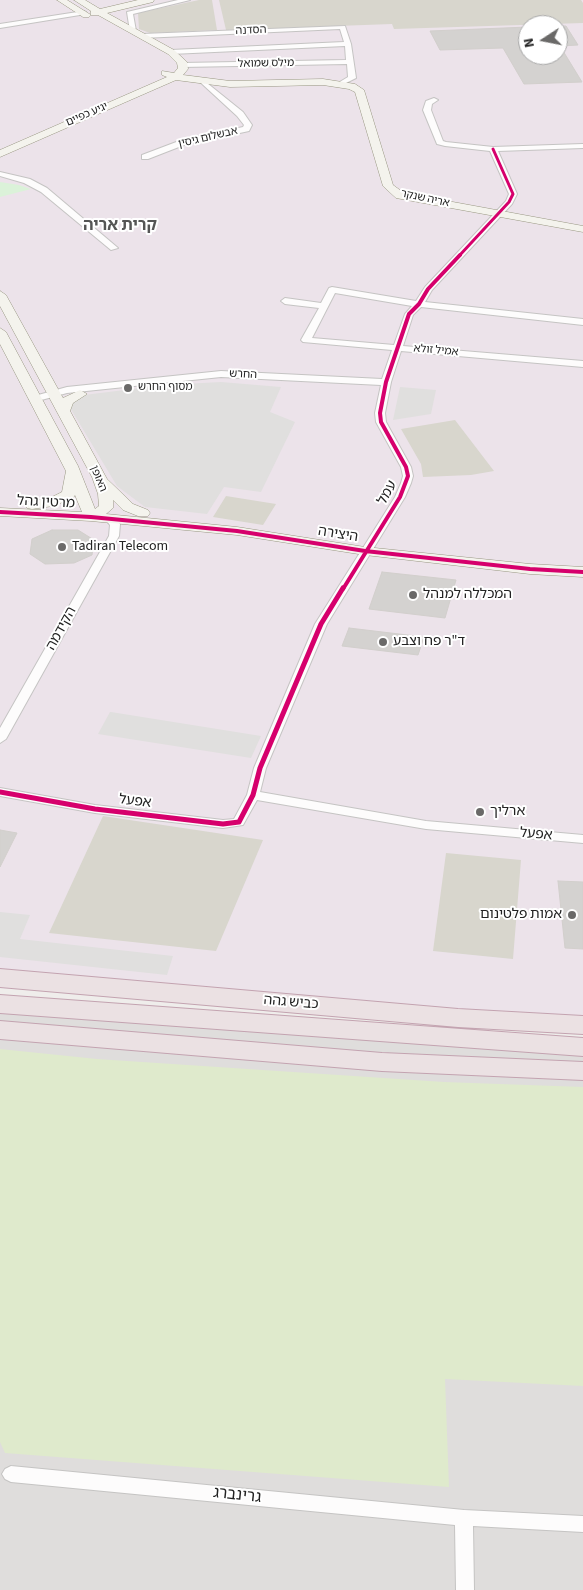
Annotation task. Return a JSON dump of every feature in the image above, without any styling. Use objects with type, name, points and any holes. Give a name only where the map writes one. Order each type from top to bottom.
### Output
[{"type":"highway","name":"כביש גהה","points":[[0,978],[437,1016],[583,1025]]},
{"type":"highway","name":"כביש גהה","points":[[0,1004],[583,1047]]},
{"type":"highway","points":[[437,1016],[583,1014]]},
{"type":"highway","points":[[0,1030],[372,1062],[583,1071]]},
{"type":"street","points":[[61,0],[113,20],[142,36],[173,67]]},
{"type":"street","points":[[79,1],[98,4],[150,0]]},
{"type":"street","points":[[133,31],[129,13],[187,0]]},
{"type":"street","points":[[79,1],[92,12],[173,67]]},
{"type":"street","points":[[0,26],[92,12],[121,3]]},
{"type":"street","points":[[113,20],[110,14],[121,3]]},
{"type":"street","name":"הסדנה","points":[[142,36],[342,27],[348,44],[173,67]]},
{"type":"street","points":[[340,84],[352,78],[348,44]]},
{"type":"street","name":"מילס שמואל","points":[[173,67],[350,62]]},
{"type":"street","name":"אריה שנקר","points":[[173,67],[199,80],[230,84],[309,82],[340,84],[359,90],[388,186],[400,196],[583,229]]},
{"type":"street","name":"יגיע כפיים","points":[[0,154],[160,84],[173,67]]},
{"type":"street","name":"יגיע כפיים","points":[[0,144],[173,67]]},
{"type":"street","points":[[160,84],[199,80]]},
{"type":"street","name":"אריה שנקר","points":[[199,80],[248,84]]},
{"type":"street","name":"אבשלום גיסין","points":[[145,157],[182,143],[246,128],[248,125],[240,114],[212,88],[199,80]]},
{"type":"street","points":[[212,88],[230,84]]},
{"type":"street","points":[[434,100],[429,103],[427,110],[440,142],[452,146],[493,149],[583,146]]},
{"type":"street","name":"עמל","points":[[253,795],[260,768],[321,624],[400,497],[408,476],[406,468],[380,422],[380,413],[386,382],[409,314],[419,304],[428,289],[509,202],[513,194],[493,149]]},
{"type":"street","points":[[0,174],[20,178],[44,190],[114,248]]},
{"type":"street","points":[[0,179],[36,185]]},
{"type":"street","points":[[285,301],[324,306],[332,290],[419,304],[580,321]]},
{"type":"street","points":[[0,295],[55,395]]},
{"type":"street","name":"אמיל זולא","points":[[324,306],[306,340],[583,364]]},
{"type":"street","points":[[0,332],[34,398]]},
{"type":"street","name":"החרש","points":[[34,398],[192,376],[221,374],[386,382]]},
{"type":"street","name":"החרש","points":[[55,395],[80,394],[100,388]]},
{"type":"street","points":[[63,411],[67,402],[80,394]]},
{"type":"street","name":"האופן","points":[[55,395],[98,478],[105,494],[108,514]]},
{"type":"street","name":"האופן","points":[[34,398],[71,466],[89,512]]},
{"type":"street","points":[[32,505],[53,502],[68,495],[72,481],[71,466]]},
{"type":"street","points":[[98,478],[128,507],[143,513]]},
{"type":"street","name":"מרטין גהל","points":[[0,504],[32,505],[89,512]]},
{"type":"street","name":"מרטין גהל","points":[[0,512],[89,512]]},
{"type":"street","name":"היצירה","points":[[89,512],[194,528],[237,531],[365,551],[521,568],[583,572]]},
{"type":"street","name":"היצירה","points":[[108,514],[143,513],[208,523],[237,531]]},
{"type":"street","name":"הקידמה","points":[[0,739],[114,536],[115,524],[108,514]]},
{"type":"street","name":"אפעל","points":[[0,792],[95,809],[223,824],[239,822],[253,795],[426,825],[583,839]]},
{"type":"street","name":"גרינברג","points":[[11,1474],[464,1518],[583,1524]]},
{"type":"street","points":[[464,1518],[465,1590]]},
{"type":"shaded area","points":[[0,0],[583,0],[583,1023],[0,988]]},
{"type":"shaded area","points":[[199,0],[212,0],[217,30],[150,33],[139,29],[138,13]]},
{"type":"shaded area","points":[[219,0],[581,0],[583,3],[583,23],[568,23],[568,15],[518,15],[518,25],[394,29],[392,24],[226,30]]},
{"type":"shaded area","points":[[221,382],[281,387],[270,412],[295,422],[261,492],[224,487],[207,514],[145,507],[117,486],[69,406],[84,395],[165,385]]},
{"type":"shaded area","points":[[400,387],[436,390],[431,414],[393,420]]},
{"type":"shaded area","points":[[455,420],[494,471],[471,475],[423,477],[421,464],[401,429]]},
{"type":"shaded area","points":[[226,496],[276,504],[263,525],[213,517]]},
{"type":"shaded area","points":[[110,712],[261,736],[251,758],[98,734]]},
{"type":"shaded area","points":[[103,816],[263,840],[216,951],[49,933]]},
{"type":"shaded area","points":[[446,853],[521,860],[513,959],[433,951]]},
{"type":"shaded area","points":[[0,912],[30,915],[20,939],[173,956],[167,975],[0,957]]},
{"type":"shaded area","points":[[0,1002],[583,1045],[583,1590],[0,1590]]},
{"type":"green space","points":[[0,182],[19,185],[31,189],[0,197]]},
{"type":"green space","points":[[0,1049],[97,1059],[444,1082],[583,1087],[583,1386],[445,1379],[449,1487],[5,1453],[0,1442]]},
{"type":"building","points":[[518,27],[518,65],[568,65],[568,59],[582,82],[524,84],[503,48],[440,50],[430,31]]},
{"type":"building","points":[[568,29],[578,45],[568,46]]},
{"type":"building","name":"Tadiran Telecom","points":[[52,530],[78,530],[94,540],[92,555],[74,563],[45,564],[30,554],[32,539]]},
{"type":"building","name":"המכללה למנהל","points":[[382,572],[456,580],[445,618],[369,609]]},
{"type":"building","name":"ד\"ר פח וצבע","points":[[349,628],[424,637],[418,655],[342,646]]},
{"type":"building","points":[[0,830],[17,833],[0,867]]},
{"type":"building","name":"אמות פלטינום","points":[[558,881],[583,882],[583,949],[565,948]]},
{"type":"cycle path","points":[[0,792],[95,809],[223,824],[239,822],[253,795],[260,768],[321,624],[400,497],[406,483],[408,476],[406,467],[381,422],[380,413],[386,382],[409,314],[419,304],[428,289],[509,202],[513,194],[493,149]]},
{"type":"cycle path","points":[[0,512],[91,517],[237,531],[365,551],[530,569],[583,572]]},
{"type":"place","name":"מסוף החרש","points":[[128,388]]},
{"type":"place","name":"Tadiran Telecom","points":[[62,547]]},
{"type":"place","name":"המכללה למנהל","points":[[413,595]]},
{"type":"place","name":"ד\"ר פח וצבע","points":[[383,642]]},
{"type":"place","name":"ארליך","points":[[480,812]]},
{"type":"place","name":"אמות פלטינום","points":[[572,915]]},
{"type":"district","name":"קרית אריה","points":[[120,226]]}]
